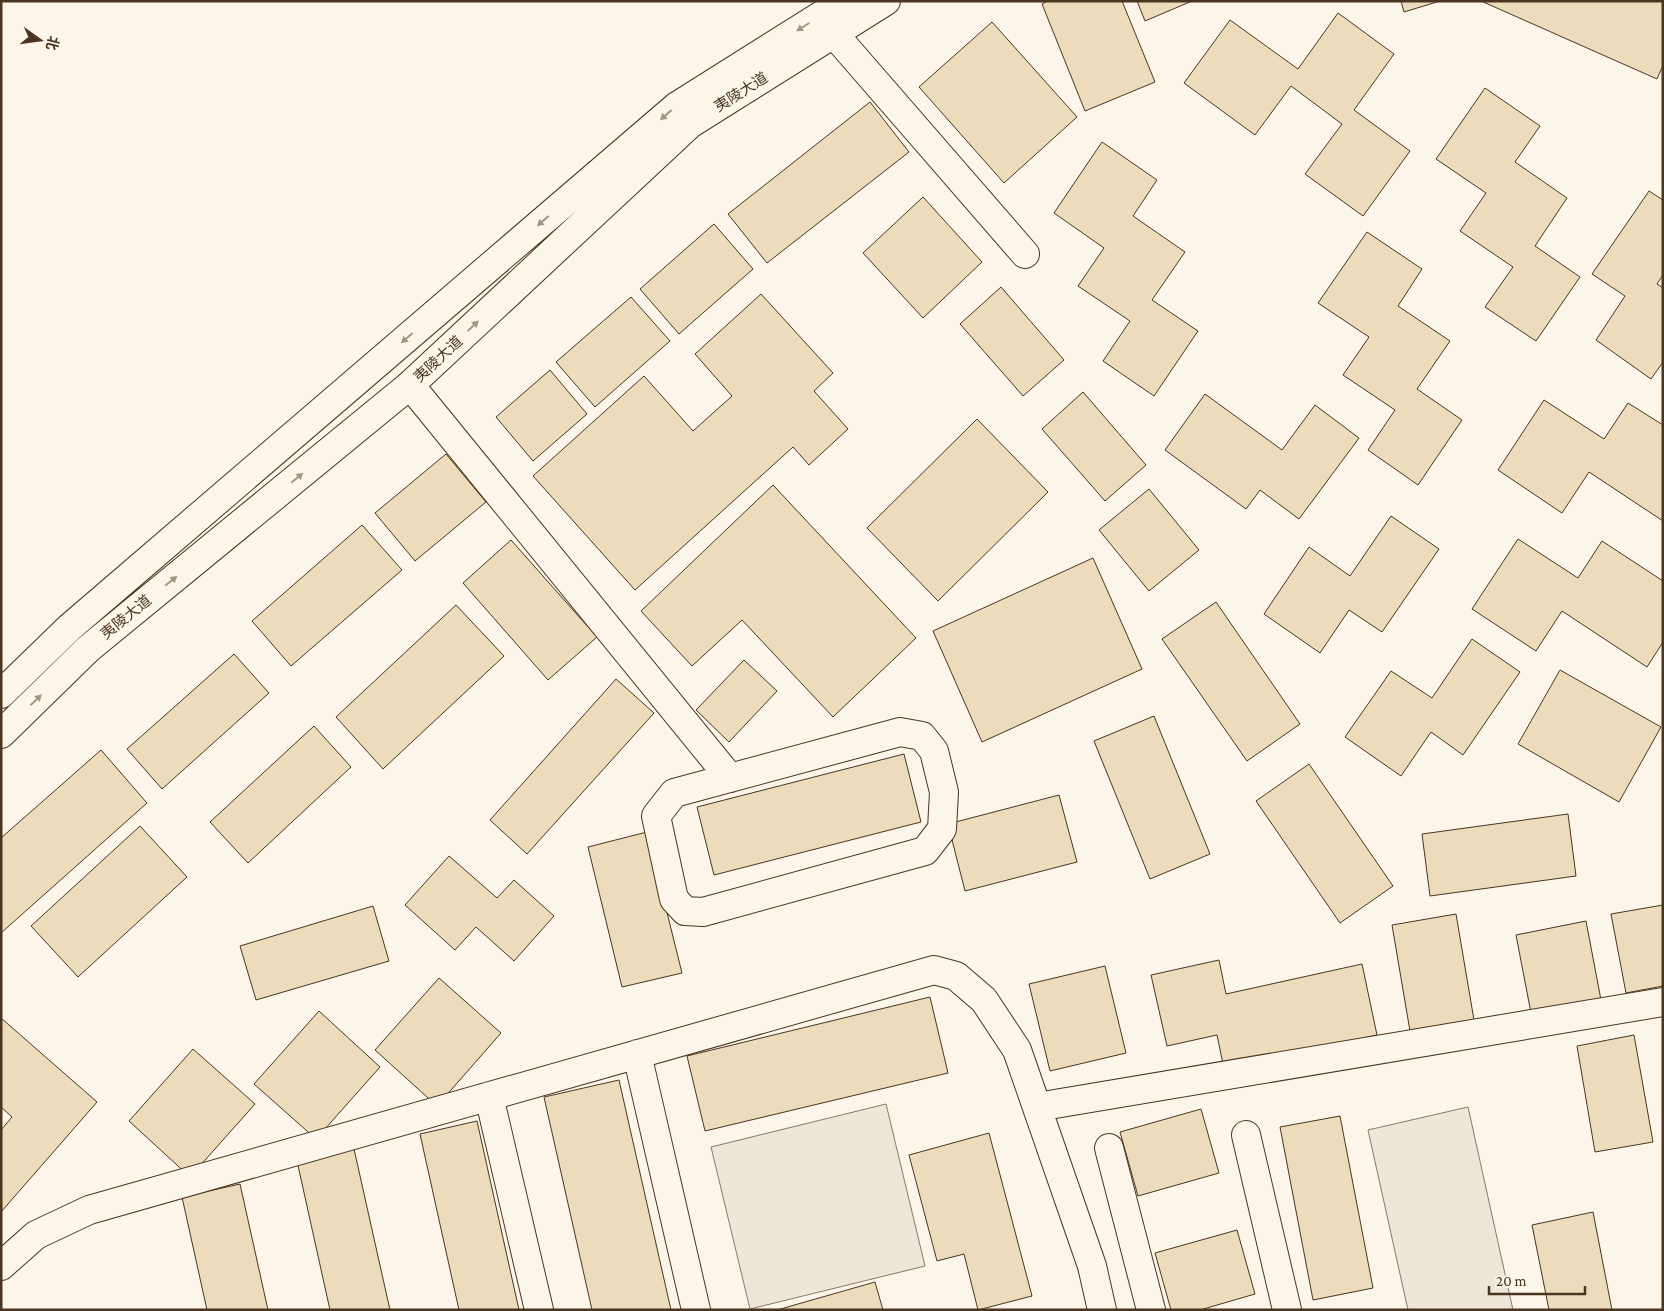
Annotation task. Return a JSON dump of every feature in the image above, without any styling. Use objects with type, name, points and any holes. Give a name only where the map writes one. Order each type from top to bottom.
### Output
[{"type":"main road","name":"夷陵大道","points":[[1,694],[69,628],[677,106],[844,1]]},
{"type":"main road","name":"夷陵大道","points":[[1,734],[88,648],[410,385],[690,124],[886,1]]},
{"type":"main road","points":[[834,34],[1025,254]]},
{"type":"main road","points":[[410,385],[730,778]]},
{"type":"main road","points":[[900,732],[922,736],[934,751],[944,792],[942,829],[925,851],[703,912],[685,911],[674,899],[656,816],[674,793],[730,778],[900,732]]},
{"type":"main road","points":[[1,1266],[36,1235],[88,1210],[934,970],[956,976],[984,1000],[1017,1050],[1092,1266],[1102,1310]]},
{"type":"main road","points":[[1037,1107],[1663,1002]]},
{"type":"main road","points":[[637,1054],[696,1310]]},
{"type":"main road","points":[[489,1096],[540,1310]]},
{"type":"main road","points":[[1246,1134],[1287,1310]]},
{"type":"main road","points":[[1109,1148],[1151,1310]]},
{"type":"shaded area","points":[[886,1104],[925,1266],[750,1309],[711,1147]]},
{"type":"shaded area","points":[[1468,1107],[1513,1310],[1408,1310],[1368,1130]]},
{"type":"building","points":[[1048,1],[1122,1],[1155,82],[1085,111],[1042,4]]},
{"type":"building","points":[[1137,1],[1192,1],[1145,21]]},
{"type":"building","points":[[1401,1],[1440,1],[1404,12]]},
{"type":"building","points":[[1481,1],[1663,1],[1663,65],[1657,79]]},
{"type":"building","points":[[1338,13],[1394,54],[1354,110],[1410,151],[1363,216],[1305,174],[1342,124],[1291,86],[1255,135],[1184,83],[1230,20],[1298,69]]},
{"type":"building","points":[[992,22],[1077,117],[1004,183],[919,87]]},
{"type":"building","points":[[1485,88],[1540,126],[1515,162],[1567,198],[1535,246],[1580,277],[1536,341],[1485,307],[1513,267],[1460,231],[1486,193],[1436,159]]},
{"type":"building","points":[[870,102],[909,152],[767,263],[728,214]]},
{"type":"building","points":[[1102,142],[1157,180],[1133,216],[1185,252],[1152,300],[1198,331],[1154,396],[1103,361],[1130,321],[1078,286],[1104,248],[1054,213]]},
{"type":"building","points":[[1649,191],[1663,200],[1663,275],[1657,284],[1663,288],[1663,362],[1651,379],[1596,340],[1625,296],[1592,274]]},
{"type":"building","points":[[923,197],[982,262],[923,318],[863,253]]},
{"type":"building","points":[[714,224],[753,269],[679,334],[640,289]]},
{"type":"building","points":[[1367,232],[1422,269],[1398,306],[1450,341],[1417,389],[1462,420],[1418,485],[1368,450],[1395,410],[1343,375],[1369,337],[1318,303]]},
{"type":"building","points":[[1001,287],[1064,360],[1023,396],[960,324]]},
{"type":"building","points":[[761,294],[833,373],[814,391],[848,429],[809,465],[793,447],[635,590],[533,476],[644,376],[693,431],[732,396],[695,354]]},
{"type":"building","points":[[631,297],[670,341],[595,407],[556,362]]},
{"type":"building","points":[[550,370],[587,414],[533,461],[496,417]]},
{"type":"building","points":[[1083,392],[1146,465],[1105,501],[1042,429]]},
{"type":"building","points":[[1205,394],[1282,450],[1315,405],[1359,438],[1299,519],[1260,490],[1246,509],[1165,450]]},
{"type":"building","points":[[1544,400],[1604,439],[1628,403],[1663,425],[1663,521],[1589,472],[1562,513],[1498,470]]},
{"type":"building","points":[[977,419],[1048,492],[938,601],[867,528]]},
{"type":"building","points":[[446,454],[486,502],[415,561],[375,513]]},
{"type":"building","points":[[773,485],[916,638],[833,717],[742,620],[692,666],[641,611]]},
{"type":"building","points":[[1149,489],[1199,550],[1149,591],[1099,530]]},
{"type":"building","points":[[1391,516],[1439,549],[1382,632],[1349,610],[1320,653],[1264,614],[1309,547],[1350,576]]},
{"type":"building","points":[[362,525],[402,570],[291,666],[252,621]]},
{"type":"building","points":[[1518,539],[1578,578],[1602,541],[1663,581],[1663,642],[1647,667],[1562,611],[1536,651],[1472,609]]},
{"type":"building","points":[[511,540],[597,637],[548,680],[463,583]]},
{"type":"building","points":[[1093,558],[1142,669],[982,742],[933,631]]},
{"type":"building","points":[[1216,602],[1300,724],[1247,761],[1162,639]]},
{"type":"building","points":[[456,605],[504,656],[383,769],[336,717]]},
{"type":"building","points":[[1472,639],[1520,672],[1463,755],[1431,732],[1401,776],[1345,737],[1391,671],[1432,698]]},
{"type":"building","points":[[234,654],[269,693],[162,789],[127,749]]},
{"type":"building","points":[[744,660],[777,691],[729,742],[696,710]]},
{"type":"building","points":[[1560,670],[1661,727],[1619,802],[1518,744]]},
{"type":"building","points":[[616,679],[654,713],[527,854],[490,820]]},
{"type":"building","points":[[1154,716],[1210,854],[1150,879],[1094,741]]},
{"type":"building","points":[[314,726],[351,767],[248,863],[210,822]]},
{"type":"building","points":[[101,750],[147,803],[1,933],[1,838]]},
{"type":"building","points":[[904,754],[921,822],[714,875],[697,807]]},
{"type":"building","points":[[1309,764],[1393,886],[1340,923],[1256,801]]},
{"type":"building","points":[[1059,795],[1077,862],[965,891],[948,824]]},
{"type":"building","points":[[1568,814],[1576,876],[1430,896],[1422,834]]},
{"type":"building","points":[[140,826],[187,877],[78,977],[31,926]]},
{"type":"building","points":[[647,832],[682,973],[622,987],[588,847]]},
{"type":"building","points":[[449,856],[497,898],[514,880],[554,916],[514,961],[476,927],[455,950],[405,905]]},
{"type":"building","points":[[1663,905],[1663,986],[1626,993],[1611,914]]},
{"type":"building","points":[[373,906],[389,961],[256,1000],[240,946]]},
{"type":"building","points":[[1456,914],[1475,1026],[1411,1037],[1392,925]]},
{"type":"building","points":[[1586,921],[1601,1000],[1531,1013],[1516,935]]},
{"type":"building","points":[[1219,960],[1226,994],[1362,964],[1377,1035],[1224,1069],[1217,1035],[1167,1046],[1151,975]]},
{"type":"building","points":[[1105,966],[1126,1053],[1050,1071],[1029,984]]},
{"type":"building","points":[[439,978],[501,1033],[437,1106],[375,1050]]},
{"type":"building","points":[[930,997],[948,1073],[705,1131],[687,1056]]},
{"type":"building","points":[[319,1011],[380,1067],[316,1139],[254,1084]]},
{"type":"building","points":[[1,1018],[97,1102],[1,1212],[1,1130],[12,1117],[1,1107]]},
{"type":"building","points":[[1634,1035],[1653,1142],[1595,1152],[1577,1046]]},
{"type":"building","points":[[193,1049],[255,1104],[190,1177],[129,1121]]},
{"type":"building","points":[[619,1080],[671,1310],[592,1310],[544,1097]]},
{"type":"building","points":[[1201,1109],[1219,1173],[1138,1196],[1120,1132]]},
{"type":"building","points":[[1340,1116],[1373,1288],[1313,1300],[1280,1127]]},
{"type":"building","points":[[477,1121],[519,1310],[459,1310],[420,1134]]},
{"type":"building","points":[[989,1133],[1032,1296],[978,1310],[964,1254],[937,1261],[909,1155]]},
{"type":"building","points":[[354,1149],[390,1310],[330,1310],[297,1161]]},
{"type":"building","points":[[240,1184],[268,1310],[207,1310],[182,1197]]},
{"type":"building","points":[[1593,1212],[1612,1310],[1549,1310],[1532,1225]]},
{"type":"building","points":[[1237,1230],[1255,1294],[1200,1310],[1171,1310],[1155,1253]]},
{"type":"building","points":[[875,1282],[883,1310],[777,1310]]}]
